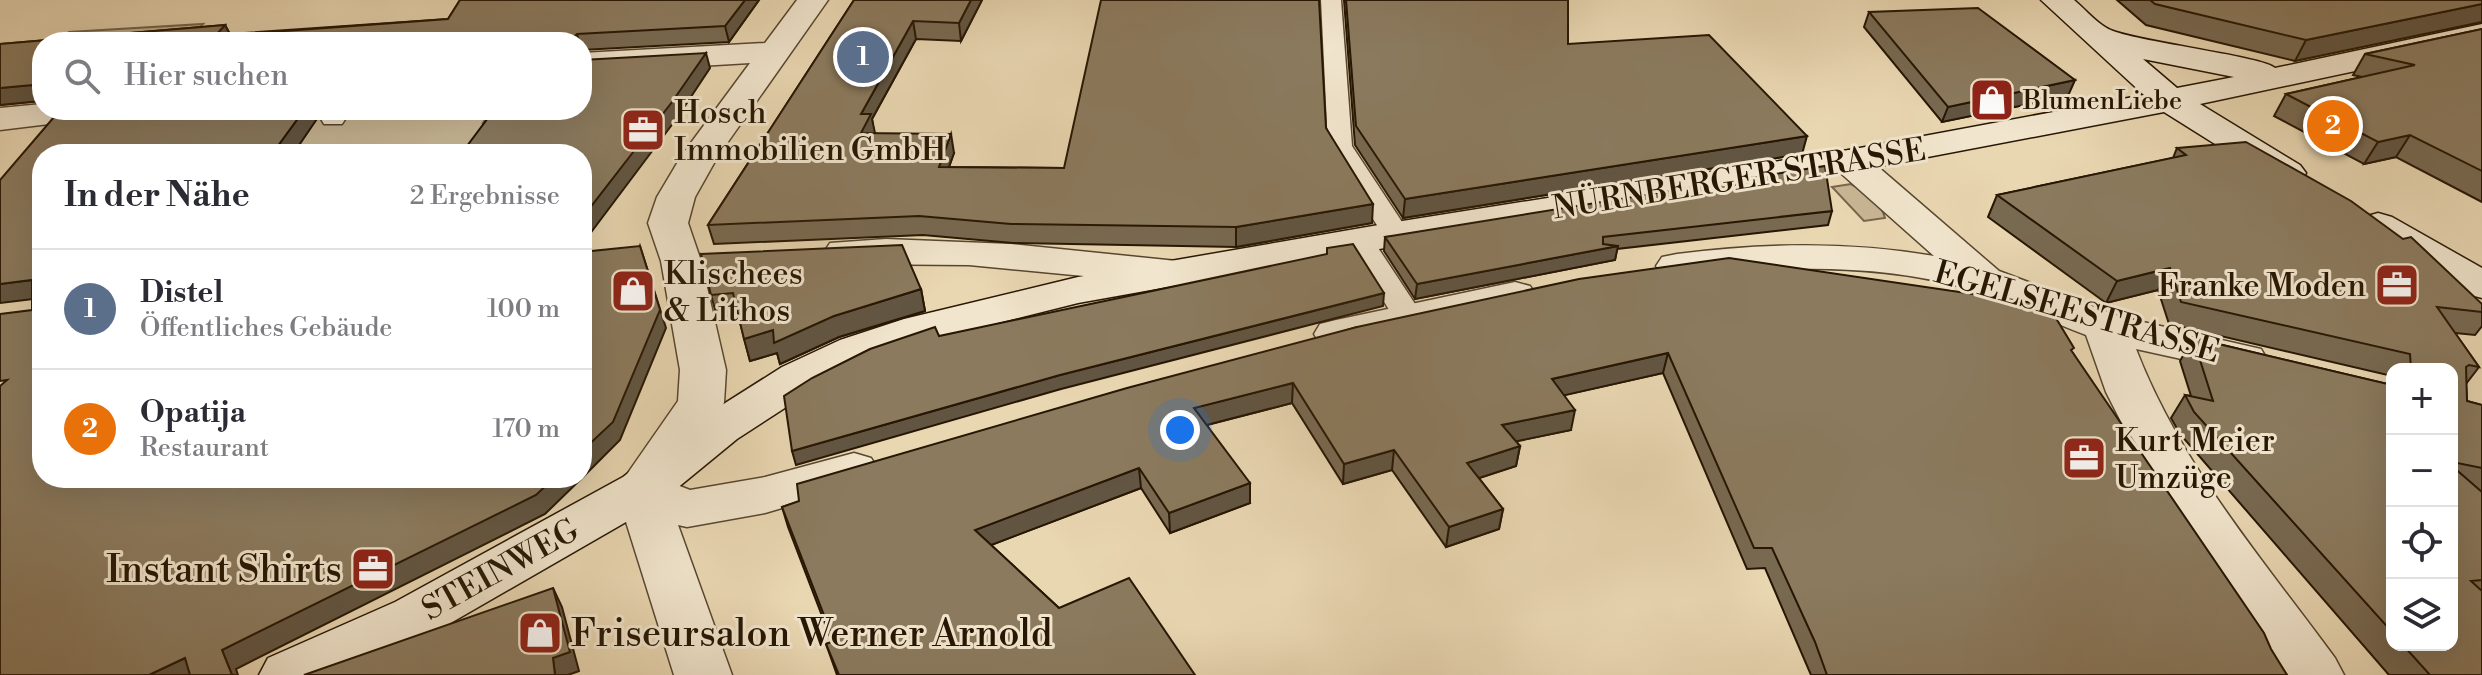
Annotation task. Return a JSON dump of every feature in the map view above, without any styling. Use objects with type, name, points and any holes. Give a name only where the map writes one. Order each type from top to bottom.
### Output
[{"type":"street","name":"STEINWEG","points":[[288,675],[415,617],[641,490],[701,403],[703,370],[680,253],[668,223],[676,197],[700,155],[813,0]]},
{"type":"street","points":[[2056,0],[2172,102],[2211,129],[2482,285]]},
{"type":"street","name":"NÜRNBERGER STRASSE","points":[[641,490],[720,428],[798,378],[856,350],[919,329],[1078,290],[1377,237],[1849,161],[2172,102],[2482,34]]},
{"type":"street","name":"NÜRNBERGER STRASSE","points":[[2097,36],[2164,55],[2220,66],[2299,73]]},
{"type":"street","points":[[592,62],[775,52]]},
{"type":"street","points":[[0,119],[32,115]]},
{"type":"street","points":[[1849,161],[1985,280]]},
{"type":"street","name":"NÜRNBERGER STRASSE","points":[[810,254],[899,250],[964,252],[1177,273]]},
{"type":"street","name":"EGELSEESTRASSE","points":[[1633,272],[1728,259],[1819,257],[1913,265],[1985,280],[2105,326],[2286,368]]},
{"type":"street","points":[[1298,344],[1408,316],[1558,286]]},
{"type":"street","points":[[2105,326],[2129,392],[2168,465],[2315,675]]},
{"type":"street","points":[[641,490],[687,509],[765,495],[889,459]]},
{"type":"street","points":[[641,490],[703,675]]},
{"type":"lane","points":[[1331,0],[1340,146],[1408,316]]},
{"type":"shaded area","points":[[203,24],[195,32],[69,32]]},
{"type":"shaded area","points":[[229,120],[515,121],[491,144],[200,144]]},
{"type":"shaded area","points":[[1851,184],[1876,203],[1885,218],[1864,221],[1832,187]]},
{"type":"building","points":[[460,0],[745,0],[725,26],[592,33],[270,32],[448,19]]},
{"type":"building","points":[[854,0],[971,0],[959,23],[913,21],[861,114],[871,114],[861,133],[951,134],[939,167],[1064,168],[1101,0],[1319,0],[1326,128],[1373,204],[1236,227],[1011,224],[919,216],[708,225]]},
{"type":"building","points":[[1346,0],[1568,0],[1568,44],[1709,35],[1807,136],[1405,199],[1356,126]]},
{"type":"building","points":[[2150,0],[2482,0],[2482,4],[2306,40],[2155,4]]},
{"type":"building","points":[[1978,8],[2075,80],[1948,107],[1869,12]]},
{"type":"building","points":[[225,25],[219,32],[142,32]]},
{"type":"building","points":[[2482,29],[2482,171],[2410,135],[2378,142],[2286,94],[2415,65],[2365,54]]},
{"type":"building","points":[[32,41],[32,85],[0,88],[0,44]]},
{"type":"building","points":[[706,53],[592,205],[592,144],[468,144],[486,120],[592,120],[592,59]]},
{"type":"building","points":[[51,120],[297,120],[279,144],[32,144],[32,280],[0,284],[0,180]]},
{"type":"building","points":[[2246,142],[2351,201],[2403,239],[2411,237],[2482,304],[2482,312],[2437,307],[2479,367],[2466,367],[2467,401],[2482,405],[2482,468],[2458,463],[2458,363],[2411,363],[2410,354],[2181,302],[2170,268],[2117,281],[1997,195],[2186,155],[2177,148]]},
{"type":"building","points":[[1825,166],[1832,211],[1603,237],[1603,244],[1618,246],[1417,284],[1385,237]]},
{"type":"building","points":[[1353,244],[1384,293],[1060,375],[792,451],[784,396],[870,349],[935,327],[939,336],[1327,254],[1327,248]]},
{"type":"building","points":[[902,245],[921,289],[834,316],[774,343],[773,330],[744,339],[733,293],[711,295],[701,254]]},
{"type":"building","points":[[640,246],[660,310],[613,422],[592,442],[592,251]]},
{"type":"building","points":[[1729,258],[2048,305],[2074,348],[2071,350],[2264,633],[2287,675],[1827,675],[1772,548],[1754,548],[1668,353],[1552,379],[1575,410],[1502,425],[1520,446],[1467,463],[1503,509],[1449,527],[1394,450],[1344,464],[1293,383],[1194,408],[1250,483],[1169,513],[1139,468],[975,530],[1059,608],[1129,578],[1195,675],[839,675],[826,644],[834,641],[782,507],[799,501],[797,484],[1127,388],[1357,327],[1579,279]]},
{"type":"building","points":[[32,310],[32,488],[543,488],[536,495],[222,650],[232,675],[190,675],[185,658],[149,675],[0,675],[0,386],[7,380],[0,381],[0,314]]},
{"type":"building","points":[[2193,338],[2386,384],[2386,625],[2194,412],[2185,395],[2213,401]]},
{"type":"building","points":[[2458,471],[2482,492],[2482,580],[2471,581],[2482,591],[2482,675],[2430,675],[2408,651],[2458,651]]},
{"type":"building","points":[[553,588],[570,652],[553,658],[555,675],[304,675]]},
{"type":"place","name":"Distel","points":[[863,57]]},
{"type":"place","name":"BlumenLiebe","points":[[1992,100]]},
{"type":"place","name":"Opatija","points":[[2333,126]]},
{"type":"place","name":"Hosch Immobilien GmbH","points":[[643,130]]},
{"type":"place","name":"Franke Moden","points":[[2397,285]]},
{"type":"place","name":"Klischees & Lithos","points":[[633,291]]},
{"type":"place","name":"Kurt Meier Umzüge","points":[[2084,458]]},
{"type":"place","name":"Instant Shirts","points":[[373,569]]},
{"type":"place","name":"Friseursalon Werner Arnold","points":[[540,633]]}]
